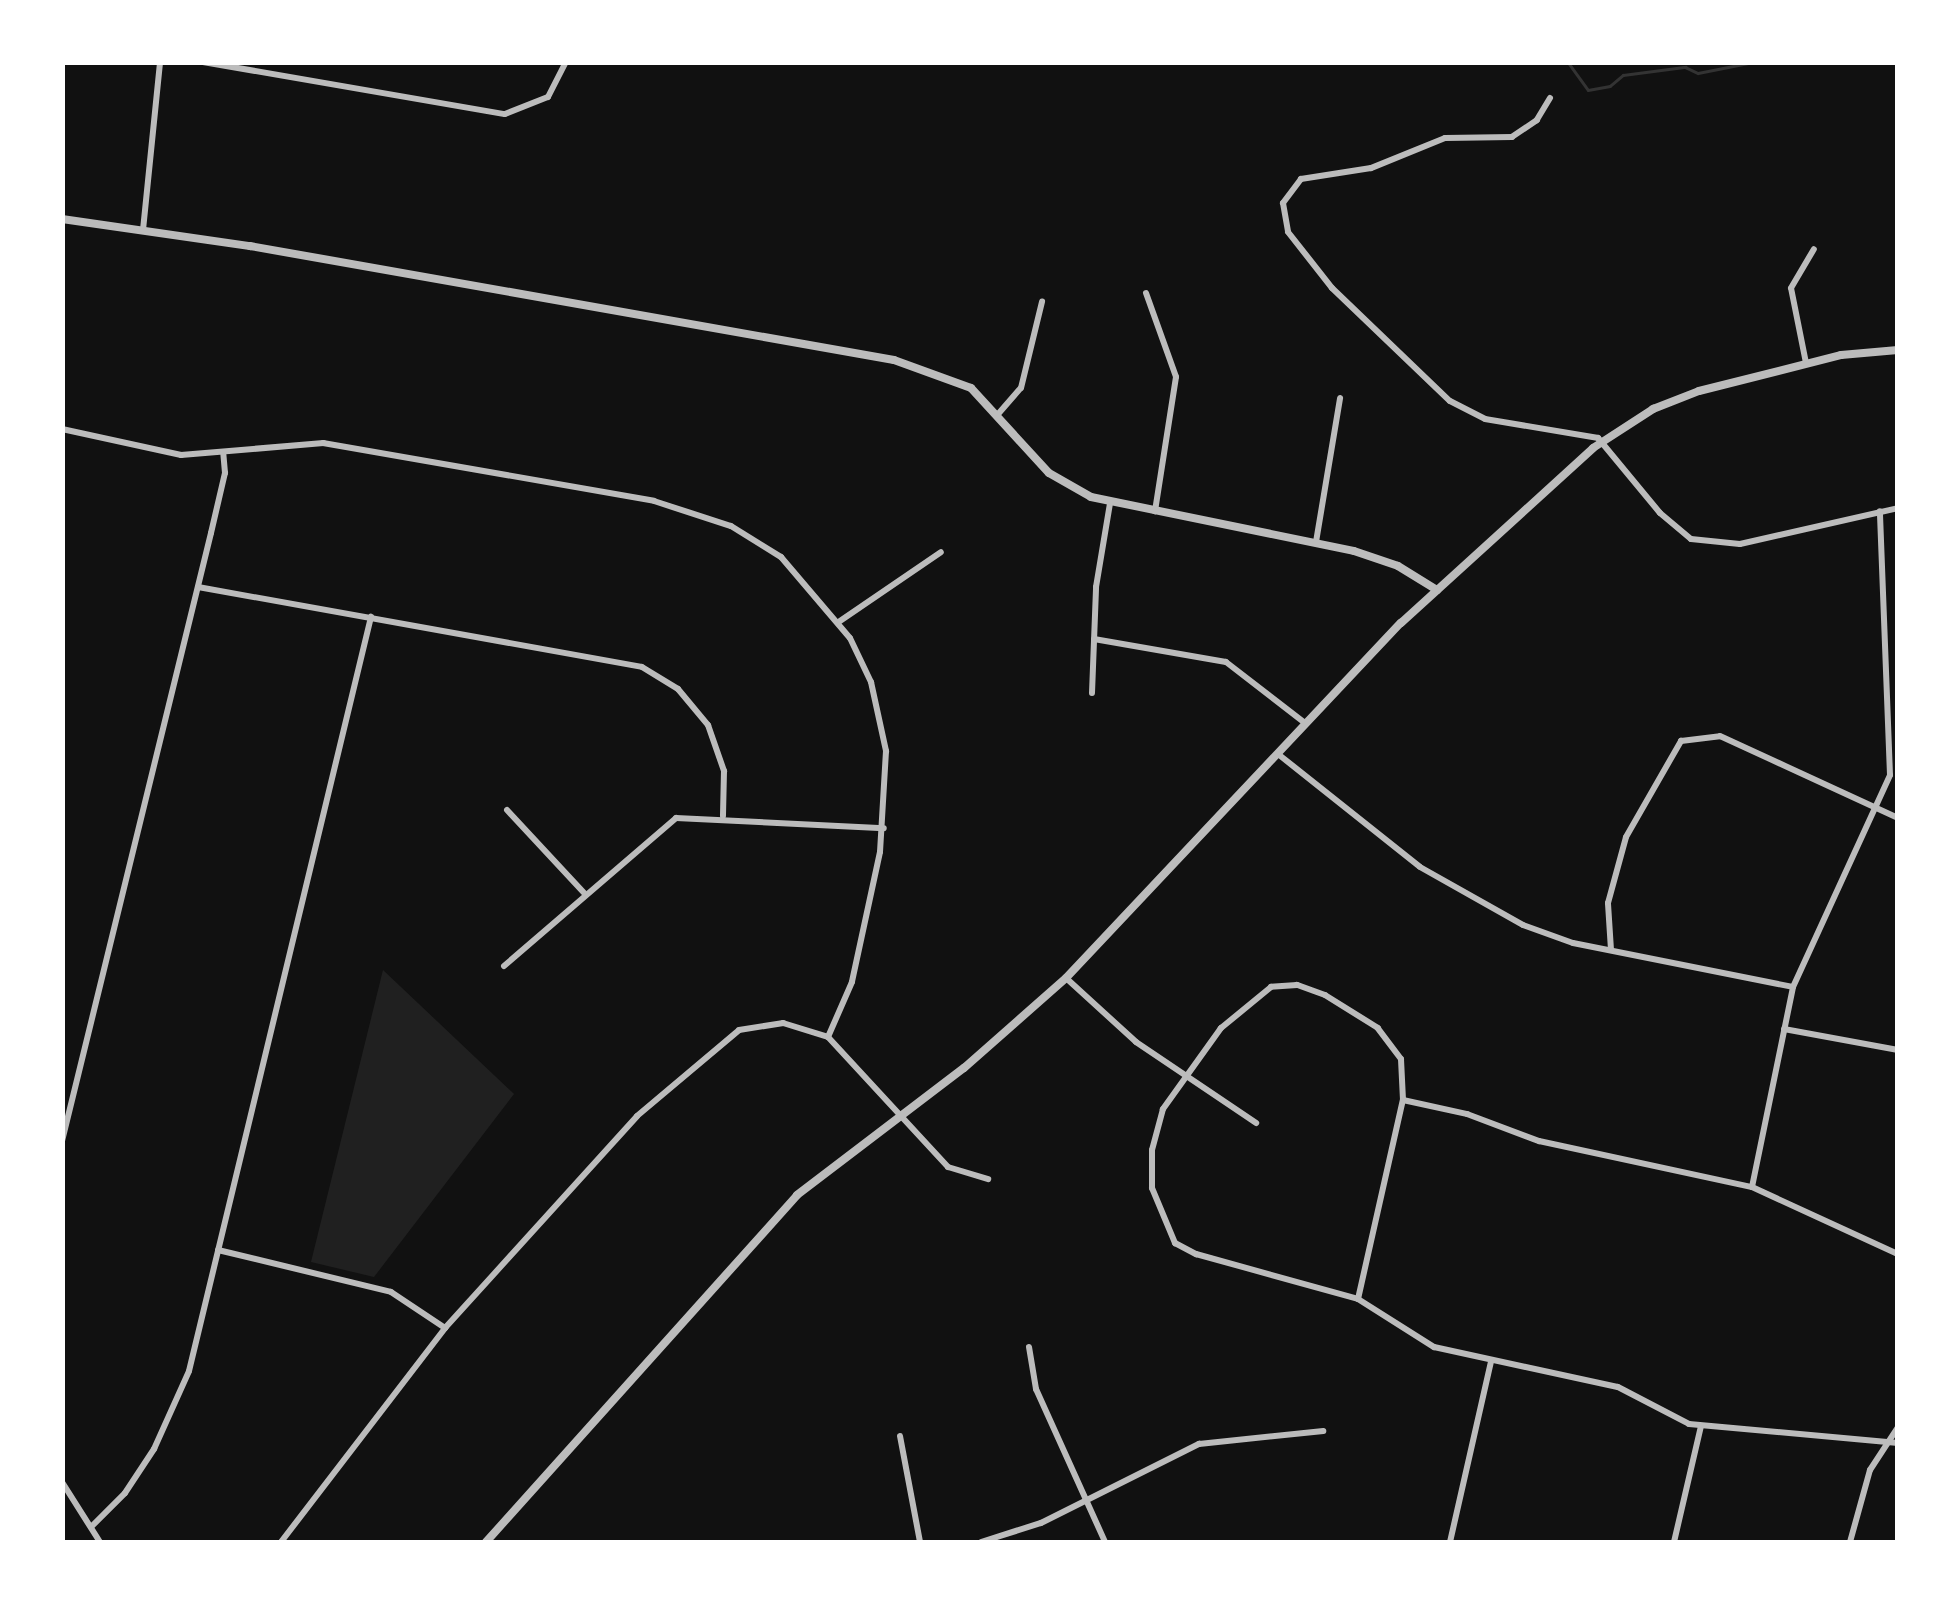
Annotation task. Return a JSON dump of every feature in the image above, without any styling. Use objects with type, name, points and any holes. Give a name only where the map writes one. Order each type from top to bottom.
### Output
[{"type":"street","points":[[143,230],[160,62]]},
{"type":"street","points":[[203,62],[504,114],[548,97],[566,62]]},
{"type":"street","points":[[1550,98],[1537,120],[1512,137],[1445,138],[1372,168],[1300,179],[1285,195],[1282,213],[1308,261],[1450,400],[1484,418],[1602,441],[1671,524],[1702,543],[1740,544],[1898,508]]},
{"type":"street","points":[[62,219],[849,349],[958,380],[999,413],[1049,473],[1110,503],[1316,542],[1398,566],[1437,590]]},
{"type":"street","points":[[1806,362],[1790,288],[1798,265],[1814,249]]},
{"type":"street","points":[[1146,293],[1176,377],[1155,512]]},
{"type":"street","points":[[999,413],[1020,388],[1042,302]]},
{"type":"street","points":[[486,1542],[784,1208],[1066,978],[1304,723],[1437,590],[1602,441],[1670,401],[1806,362],[1898,350]]},
{"type":"street","points":[[1316,542],[1340,398]]},
{"type":"street","points":[[62,430],[162,454],[323,443],[679,506],[765,546],[840,621],[871,682],[884,730],[884,828],[852,982],[828,1037]]},
{"type":"street","points":[[62,1141],[225,473],[222,452]]},
{"type":"street","points":[[1092,694],[1094,639],[1110,503]]},
{"type":"street","points":[[1752,1187],[1794,987],[1876,808],[1892,753],[1880,511]]},
{"type":"street","points":[[840,621],[941,552]]},
{"type":"street","points":[[198,586],[623,661],[662,678],[700,713],[716,743],[724,816]]},
{"type":"street","points":[[91,1526],[125,1493],[176,1408],[218,1250],[370,617]]},
{"type":"street","points":[[1094,639],[1226,662],[1304,723]]},
{"type":"street","points":[[1611,950],[1608,903],[1622,847],[1660,767],[1681,740],[1720,736],[1898,818]]},
{"type":"street","points":[[1278,754],[1365,828],[1481,903],[1559,939],[1794,987]]},
{"type":"street","points":[[507,810],[584,894]]},
{"type":"street","points":[[504,966],[665,823],[687,815],[884,828]]},
{"type":"street","points":[[1066,978],[1182,1076],[1256,1123]]},
{"type":"street","points":[[1358,1299],[1404,1100],[1402,1059],[1384,1033],[1310,988],[1270,988],[1238,1010],[1182,1076],[1162,1110],[1152,1150],[1154,1201],[1166,1233],[1196,1254],[1358,1299],[1434,1347],[1618,1387],[1701,1426],[1893,1442]]},
{"type":"street","points":[[281,1542],[445,1328],[606,1148],[715,1044],[739,1030],[772,1023],[828,1037],[948,1167],[988,1178]]},
{"type":"street","points":[[1784,1029],[1898,1050]]},
{"type":"street","points":[[1404,1100],[1467,1114],[1539,1141],[1752,1187],[1898,1254]]},
{"type":"street","points":[[218,1250],[391,1292],[445,1328]]},
{"type":"street","points":[[1029,1347],[1036,1390],[1105,1542]]},
{"type":"street","points":[[1450,1542],[1491,1362]]},
{"type":"street","points":[[1674,1542],[1701,1426]]},
{"type":"street","points":[[1850,1542],[1870,1470],[1893,1442],[1898,1427]]},
{"type":"street","points":[[981,1542],[1086,1500],[1213,1440],[1323,1431]]},
{"type":"street","points":[[900,1436],[920,1542]]},
{"type":"street","points":[[62,1482],[100,1542]]},
{"type":"shaded area","points":[[383,970],[514,1094],[374,1277],[311,1262]]},
{"type":"waterway","points":[[1568,62],[1588,90],[1610,86],[1623,75],[1685,67],[1698,73],[1753,62]]}]
